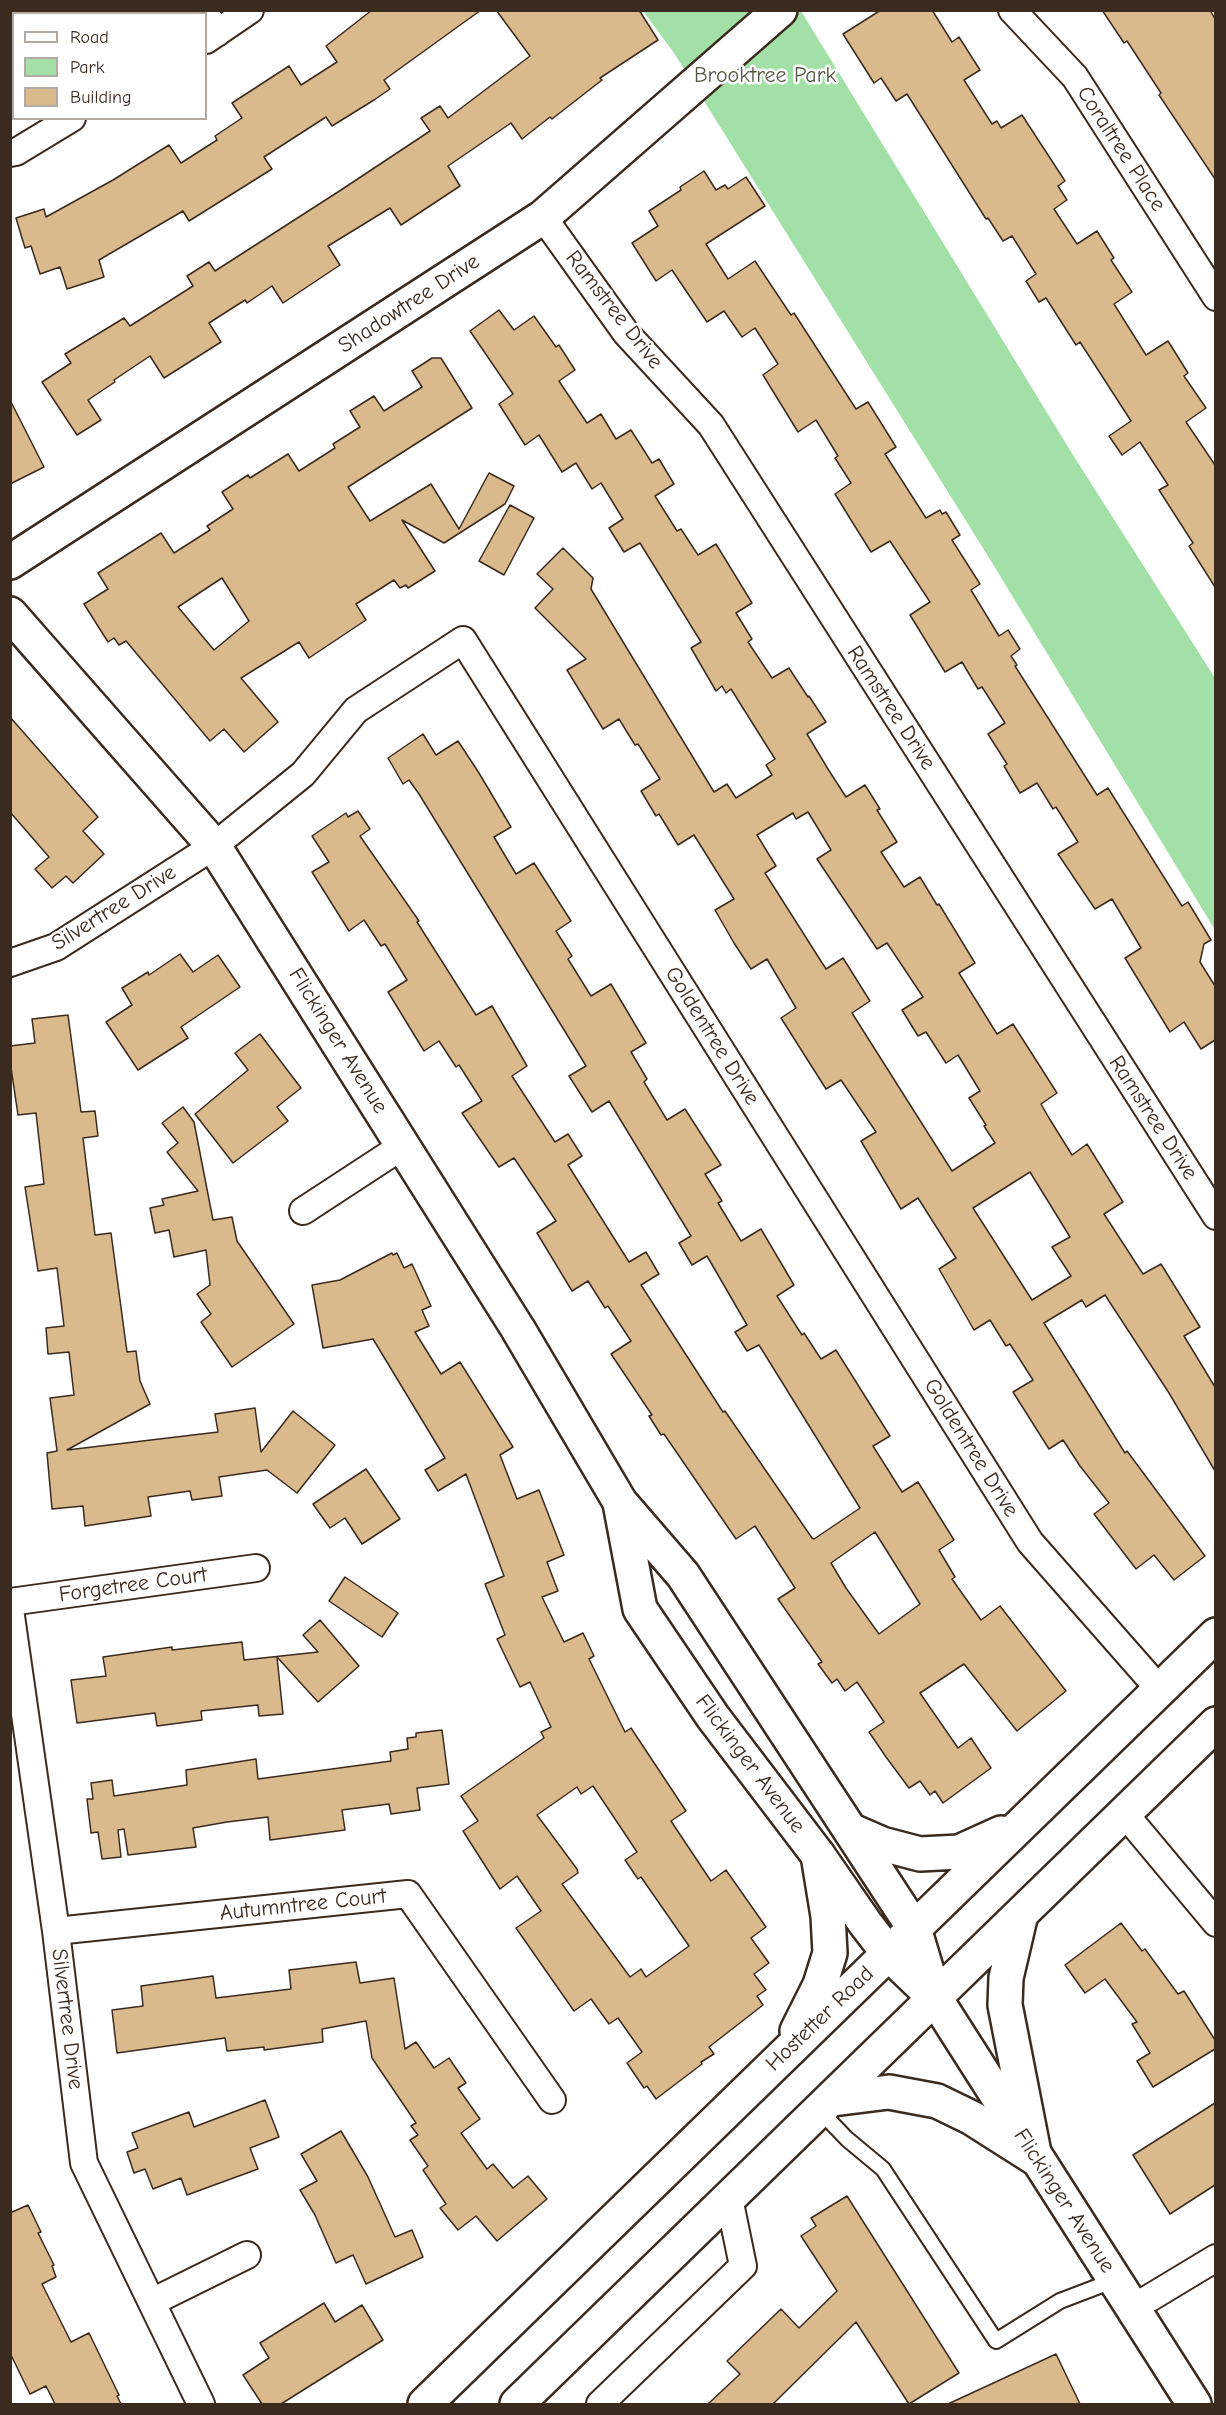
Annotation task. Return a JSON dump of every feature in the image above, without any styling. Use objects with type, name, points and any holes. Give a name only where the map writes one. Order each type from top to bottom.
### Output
[{"type":"main road","name":"Shadowtree Drive","points":[[10,562],[543,217],[780,10]]},
{"type":"main road","name":"Flickinger Avenue","points":[[10,614],[214,846],[518,1329],[620,1502],[683,1575],[914,1928],[935,1998]]},
{"type":"main road","name":"Flickinger Avenue","points":[[620,1502],[640,1609],[712,1717],[818,1855],[888,1953],[935,1998],[1194,2404]]},
{"type":"main road","name":"Hostetter Road","points":[[425,2404],[1215,1635]]},
{"type":"main road","points":[[517,2404],[1215,1724]]},
{"type":"main road","points":[[852,1831],[882,1844],[920,1854],[959,1852],[1024,1822]]},
{"type":"main road","points":[[786,2053],[820,1985],[830,1953],[828,1916],[818,1855]]},
{"type":"main road","points":[[1021,1914],[1006,1978],[1005,2005],[1035,2158]]},
{"type":"main road","points":[[826,2105],[889,2092],[937,2101],[972,2118],[1035,2158]]},
{"type":"street","points":[[207,22],[250,10]]},
{"type":"street","name":"Coraltree Place","points":[[1012,10],[1075,77],[1215,297]]},
{"type":"street","points":[[10,153],[16,152],[69,120]]},
{"type":"street","name":"Ramstree Drive","points":[[543,217],[626,333],[711,426],[1215,1216]]},
{"type":"street","name":"Goldentree Drive","points":[[214,846],[303,774],[356,710],[464,640],[1030,1542],[1160,1690]]},
{"type":"street","name":"Silvertree Drive","points":[[10,963],[56,947],[214,846]]},
{"type":"street","points":[[303,1211],[404,1145]]},
{"type":"street","name":"Forgetree Court","points":[[10,1602],[256,1568]]},
{"type":"street","name":"Silvertree Drive","points":[[10,1609],[56,1931],[84,2163],[201,2404]]},
{"type":"street","points":[[1124,1813],[1215,1923]]},
{"type":"street","name":"Autumntree Court","points":[[56,1931],[408,1894],[552,2100]]},
{"type":"street","points":[[600,2404],[742,2266],[729,2198]]},
{"type":"street","points":[[152,2302],[247,2255]]},
{"type":"street","points":[[1133,2308],[1215,2258]]},
{"type":"lane","points":[[826,2105],[847,2139],[883,2169],[996,2341],[1060,2301],[1115,2280]]},
{"type":"green space","name":"Brooktree Park","points":[[643,11],[801,11],[1073,455],[1215,678],[1215,930],[991,561],[674,53]]},
{"type":"building","points":[[372,10],[481,10],[384,80],[390,89],[374,100],[332,126],[326,117],[264,157],[272,169],[189,221],[183,211],[99,260],[104,277],[67,289],[60,267],[40,274],[31,246],[25,248],[16,218],[44,209],[46,217],[113,180],[169,145],[181,163],[217,140],[215,136],[242,118],[232,103],[289,66],[301,85],[337,62],[326,46]]},
{"type":"building","points":[[496,10],[639,10],[658,40],[600,78],[602,80],[522,139],[511,123],[448,166],[460,186],[401,225],[390,208],[328,246],[340,265],[283,303],[272,286],[247,303],[245,300],[209,323],[221,342],[164,378],[150,356],[114,380],[115,382],[88,400],[101,420],[77,435],[42,382],[71,363],[65,354],[124,318],[130,326],[193,286],[187,276],[209,262],[215,271],[430,131],[421,118],[440,106],[448,118],[530,56]]},
{"type":"building","points":[[881,10],[932,10],[952,42],[959,37],[980,70],[964,80],[992,124],[997,121],[1001,128],[1022,115],[1065,181],[1058,186],[1067,200],[1054,209],[1077,244],[1097,231],[1114,258],[1111,260],[1132,292],[1114,304],[1146,355],[1168,341],[1188,373],[1184,376],[1206,408],[1186,422],[1215,465],[1215,587],[1189,546],[1193,543],[1159,490],[1168,485],[1140,442],[1122,455],[1109,436],[1131,421],[1080,342],[1076,345],[1046,298],[1039,302],[1026,281],[1036,274],[1012,236],[1003,241],[988,218],[986,219],[907,94],[896,101],[881,78],[874,83],[843,34]]},
{"type":"building","points":[[1102,10],[1210,10],[1215,19],[1215,179],[1159,95],[1161,93],[1127,41],[1124,43]]},
{"type":"building","points":[[704,171],[716,190],[725,185],[728,189],[746,177],[765,206],[706,244],[728,279],[755,261],[791,315],[794,313],[856,409],[868,402],[896,447],[885,454],[926,518],[940,510],[942,514],[946,512],[960,535],[952,540],[980,584],[971,590],[999,636],[1008,630],[1020,649],[1011,656],[1017,665],[1015,666],[1097,795],[1108,788],[1182,906],[1188,902],[1211,940],[1204,944],[1200,962],[1215,986],[1215,1040],[1201,1049],[1184,1022],[1170,1032],[1125,958],[1141,948],[1112,899],[1095,909],[1058,854],[1078,842],[1056,807],[1053,809],[1037,783],[1020,793],[1004,766],[1007,764],[988,734],[1005,723],[982,687],[978,689],[962,662],[945,672],[910,615],[930,602],[890,541],[871,552],[835,494],[851,483],[835,458],[838,456],[816,420],[798,432],[763,375],[778,364],[755,328],[742,337],[724,311],[707,322],[672,270],[656,281],[632,243],[658,226],[649,211],[681,190],[680,187]]},
{"type":"building","points":[[499,310],[514,330],[534,316],[556,347],[559,345],[575,370],[559,381],[587,423],[601,414],[616,439],[631,430],[652,463],[659,459],[674,484],[655,496],[677,531],[681,529],[698,555],[716,544],[752,603],[736,613],[752,639],[748,642],[772,678],[789,668],[809,696],[826,722],[807,734],[828,769],[846,797],[865,785],[897,842],[881,852],[904,887],[920,877],[937,905],[939,904],[975,963],[959,973],[997,1034],[1013,1024],[1057,1093],[1041,1104],[1049,1118],[1072,1155],[1087,1144],[1123,1202],[1104,1214],[1143,1274],[1161,1264],[1200,1327],[1184,1336],[1215,1387],[1215,1471],[1169,1393],[1105,1295],[1086,1307],[1082,1300],[1044,1323],[1125,1453],[1127,1451],[1205,1556],[1174,1580],[1154,1555],[1136,1569],[1094,1514],[1109,1503],[1063,1440],[1049,1449],[1013,1392],[1033,1380],[1010,1344],[1006,1346],[990,1320],[974,1330],[939,1269],[956,1258],[918,1198],[901,1209],[861,1141],[876,1132],[841,1080],[826,1089],[781,1018],[796,1008],[767,959],[751,969],[715,910],[734,899],[694,835],[678,845],[659,814],[656,816],[641,791],[660,779],[619,719],[603,729],[567,670],[586,659],[535,608],[553,589],[537,574],[563,548],[593,578],[591,589],[714,792],[727,784],[736,798],[772,775],[766,765],[775,759],[731,689],[726,693],[722,686],[716,691],[691,648],[701,642],[640,543],[624,552],[609,528],[623,519],[601,483],[592,489],[576,463],[562,472],[539,435],[525,445],[499,404],[513,394],[470,331]],"holes":[[[808,812],[831,850],[817,859],[877,949],[887,943],[923,997],[902,1010],[918,1036],[926,1032],[946,1063],[958,1055],[980,1091],[969,1098],[995,1143],[952,1171],[852,1013],[870,1001],[843,958],[826,969],[765,873],[776,866],[757,835],[793,813],[796,819]],[[1030,1172],[1070,1237],[1052,1247],[1071,1276],[1032,1300],[973,1208]]]},
{"type":"building","points":[[432,358],[441,358],[472,408],[348,487],[370,521],[431,484],[459,529],[489,473],[514,486],[505,504],[444,543],[402,520],[435,571],[408,588],[406,585],[400,588],[394,580],[356,604],[366,620],[309,658],[299,642],[241,678],[278,722],[244,752],[224,729],[210,741],[126,641],[119,645],[114,638],[108,642],[84,604],[108,589],[98,573],[161,533],[174,553],[210,530],[207,526],[233,509],[222,492],[248,475],[250,478],[288,454],[299,471],[335,448],[333,444],[360,427],[350,411],[374,396],[384,411],[422,387],[412,371]],"holes":[[[222,578],[249,621],[214,650],[178,607]]]},
{"type":"building","points":[[10,400],[44,467],[10,484]]},
{"type":"building","points":[[510,505],[534,518],[504,575],[479,561]]},
{"type":"building","points":[[10,717],[98,817],[83,831],[104,854],[73,883],[66,876],[52,888],[35,869],[49,857],[10,812]]},
{"type":"building","points":[[423,734],[436,755],[458,741],[511,827],[494,837],[516,874],[534,863],[571,921],[556,931],[572,956],[568,959],[591,996],[611,984],[646,1043],[631,1052],[647,1079],[644,1082],[667,1120],[685,1109],[721,1165],[705,1174],[722,1201],[718,1203],[741,1241],[761,1229],[794,1285],[777,1296],[802,1335],[804,1333],[821,1359],[836,1350],[890,1436],[873,1446],[902,1492],[918,1482],[954,1540],[939,1550],[955,1577],[952,1579],[981,1620],[1000,1606],[1066,1691],[1017,1731],[964,1664],[920,1693],[958,1748],[971,1738],[991,1768],[943,1803],[935,1791],[930,1795],[920,1781],[909,1788],[886,1757],[869,1732],[884,1722],[857,1682],[845,1691],[837,1679],[832,1683],[818,1664],[822,1662],[778,1599],[795,1588],[755,1526],[736,1539],[664,1434],[661,1435],[649,1416],[652,1415],[611,1354],[631,1341],[608,1306],[605,1308],[588,1281],[572,1291],[537,1233],[556,1221],[514,1158],[499,1167],[462,1113],[482,1101],[459,1065],[456,1067],[439,1041],[424,1051],[388,992],[407,980],[385,944],[381,946],[364,920],[349,931],[312,872],[329,862],[312,836],[346,813],[348,817],[358,811],[370,829],[360,836],[419,921],[417,922],[476,1015],[492,1006],[527,1066],[512,1076],[555,1142],[568,1134],[582,1156],[568,1165],[629,1262],[646,1252],[659,1274],[641,1285],[723,1412],[725,1411],[812,1538],[814,1539],[860,1508],[759,1345],[747,1351],[735,1332],[747,1325],[707,1256],[692,1265],[679,1243],[691,1236],[609,1101],[592,1112],[569,1076],[586,1066],[419,794],[409,780],[403,784],[388,758]],"holes":[[[875,1532],[920,1604],[879,1634],[831,1563]]]},
{"type":"building","points":[[180,954],[193,972],[218,955],[240,987],[181,1027],[188,1038],[138,1070],[106,1022],[132,1005],[122,988],[148,972],[149,975]]},
{"type":"building","points":[[68,1015],[81,1112],[95,1111],[98,1136],[83,1138],[95,1235],[111,1233],[127,1352],[136,1351],[140,1381],[150,1404],[67,1450],[218,1432],[215,1414],[255,1408],[261,1452],[293,1411],[335,1445],[297,1493],[267,1470],[219,1477],[222,1496],[192,1500],[190,1491],[148,1497],[151,1516],[85,1526],[83,1506],[52,1509],[47,1453],[57,1451],[50,1398],[74,1395],[69,1352],[48,1354],[46,1328],[64,1326],[57,1268],[38,1271],[25,1187],[44,1184],[36,1113],[18,1115],[10,1046],[35,1043],[32,1019]]},
{"type":"building","points":[[260,1034],[301,1088],[277,1107],[288,1121],[233,1163],[195,1114],[248,1070],[235,1053]]},
{"type":"building","points":[[183,1107],[194,1122],[213,1220],[232,1217],[237,1241],[294,1324],[232,1367],[201,1322],[211,1314],[197,1294],[210,1285],[206,1250],[174,1257],[169,1230],[155,1233],[150,1208],[164,1205],[162,1199],[198,1191],[167,1152],[178,1143],[162,1123]]},
{"type":"building","points":[[392,1253],[393,1255],[397,1253],[404,1268],[412,1264],[431,1306],[422,1310],[429,1326],[415,1332],[441,1374],[460,1362],[513,1447],[500,1455],[517,1499],[539,1490],[564,1555],[547,1562],[558,1591],[542,1597],[564,1642],[583,1633],[594,1656],[589,1659],[625,1732],[631,1728],[686,1811],[671,1821],[711,1881],[726,1870],[766,1927],[751,1938],[769,1963],[754,1974],[766,1990],[757,1996],[763,2005],[709,2047],[714,2054],[656,2099],[647,2086],[644,2088],[627,2063],[642,2052],[618,2018],[609,2024],[591,1999],[574,2011],[516,1928],[541,1911],[517,1876],[500,1889],[463,1831],[478,1821],[461,1796],[544,1738],[541,1732],[551,1727],[530,1682],[520,1687],[497,1639],[505,1635],[485,1584],[504,1576],[466,1474],[438,1491],[425,1470],[445,1458],[373,1339],[323,1348],[312,1285],[340,1280]],"holes":[[[593,1786],[637,1852],[625,1860],[638,1879],[641,1877],[689,1946],[646,1977],[641,1969],[630,1977],[562,1884],[578,1873],[577,1869],[537,1815],[577,1787],[581,1794]]]},
{"type":"building","points":[[366,1469],[400,1519],[362,1544],[345,1518],[330,1528],[313,1504]]},
{"type":"building","points":[[345,1577],[398,1613],[382,1637],[329,1601]]},
{"type":"building","points":[[320,1620],[359,1666],[318,1702],[277,1657],[283,1714],[259,1716],[258,1705],[201,1711],[202,1720],[157,1726],[155,1713],[77,1723],[71,1680],[106,1676],[103,1657],[172,1647],[172,1650],[242,1642],[244,1660],[318,1652],[303,1635]]},
{"type":"building","points":[[442,1730],[449,1784],[417,1788],[420,1810],[391,1814],[389,1804],[342,1810],[345,1830],[270,1840],[268,1817],[227,1822],[193,1828],[196,1847],[128,1855],[124,1829],[118,1830],[121,1857],[102,1859],[98,1832],[91,1833],[87,1799],[93,1799],[91,1783],[112,1780],[114,1796],[187,1785],[186,1770],[256,1759],[258,1779],[391,1761],[390,1752],[408,1749],[407,1738],[416,1737],[416,1733]]},
{"type":"building","points":[[1121,1923],[1142,1951],[1145,1949],[1178,1994],[1184,1991],[1215,2040],[1215,2049],[1153,2087],[1137,2061],[1150,2053],[1132,2024],[1137,2022],[1105,1979],[1085,1993],[1065,1965]]},
{"type":"building","points":[[356,1962],[360,1983],[394,1978],[405,2049],[416,2042],[434,2068],[449,2058],[466,2083],[458,2088],[480,2119],[461,2133],[487,2169],[493,2164],[513,2188],[528,2176],[547,2199],[497,2241],[476,2216],[458,2230],[440,2208],[446,2204],[423,2170],[428,2166],[410,2140],[418,2135],[411,2126],[416,2123],[372,2058],[366,2021],[322,2029],[323,2042],[264,2050],[264,2047],[227,2051],[225,2038],[117,2053],[112,2010],[143,2006],[141,1986],[213,1976],[216,1998],[291,1989],[289,1970]]},
{"type":"building","points":[[265,2100],[279,2137],[250,2148],[258,2169],[187,2195],[181,2178],[153,2189],[145,2169],[134,2173],[127,2152],[138,2148],[132,2133],[189,2112],[194,2127]]},
{"type":"building","points":[[1215,2103],[1215,2185],[1170,2214],[1133,2155]]},
{"type":"building","points":[[341,2131],[368,2177],[395,2237],[412,2230],[423,2257],[366,2284],[353,2255],[336,2263],[315,2215],[300,2190],[317,2181],[301,2154]]},
{"type":"building","points":[[847,2196],[959,2373],[909,2404],[856,2322],[773,2404],[708,2404],[740,2374],[727,2361],[781,2309],[799,2328],[837,2291],[801,2236],[816,2226],[811,2218]]},
{"type":"building","points":[[28,2205],[41,2232],[38,2233],[54,2265],[52,2266],[56,2277],[42,2284],[71,2342],[89,2333],[119,2395],[117,2396],[121,2404],[55,2404],[46,2386],[30,2394],[10,2353],[10,2213]]},
{"type":"building","points":[[324,2303],[335,2322],[362,2305],[383,2340],[281,2404],[262,2404],[243,2375],[269,2358],[260,2343]]},
{"type":"building","points":[[1056,2354],[1080,2404],[948,2404]]}]
